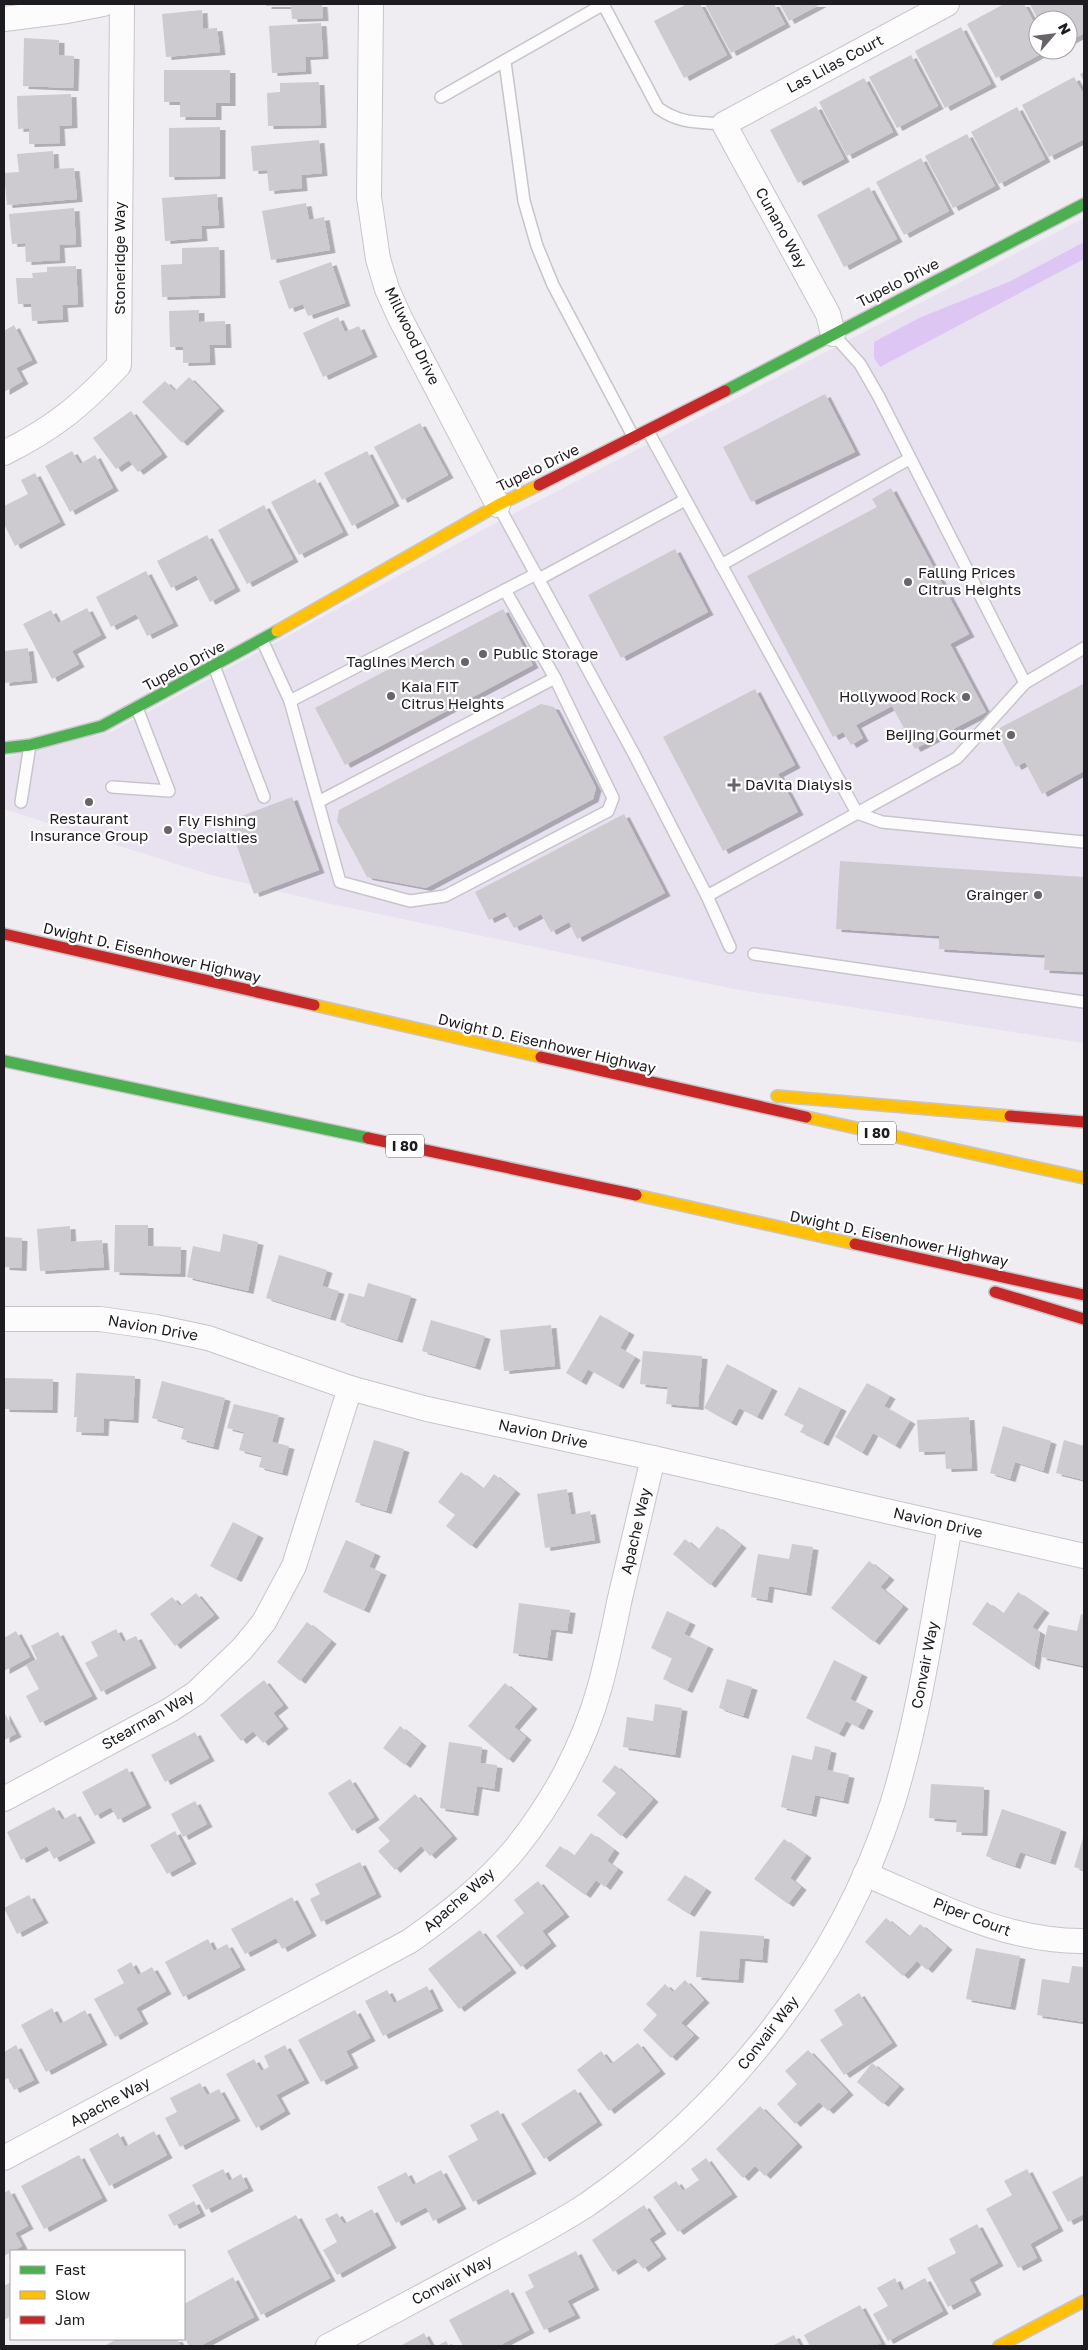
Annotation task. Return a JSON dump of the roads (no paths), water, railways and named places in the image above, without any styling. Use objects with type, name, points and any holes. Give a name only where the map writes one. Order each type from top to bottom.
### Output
[{"type":"main road","name":"Tupelo Drive","points":[[4,748],[30,745],[102,726],[262,640],[498,505],[648,431],[1084,204]]},
{"type":"main road","name":"Dwight D. Eisenhower Highway","points":[[4,934],[670,1087],[1084,1178]]},
{"type":"main road","name":"Dwight D. Eisenhower Highway","points":[[4,1061],[550,1176],[1084,1295]]},
{"type":"main road","points":[[670,1087],[1084,1122]]},
{"type":"main road","points":[[793,1231],[943,1276]]},
{"type":"main road","points":[[981,1288],[1084,1319]]},
{"type":"main road","points":[[999,2346],[1084,2300]]},
{"type":"street","points":[[4,19],[67,11],[103,4]]},
{"type":"street","name":"Stoneridge Way","points":[[4,453],[37,437],[63,419],[87,400],[119,365],[122,4]]},
{"type":"street","name":"Millwood Drive","points":[[370,4],[369,197],[378,259],[400,318],[498,505]]},
{"type":"street","name":"Las Lilas Court","points":[[724,124],[947,4]]},
{"type":"street","name":"Cunano Way","points":[[724,124],[828,314],[833,334]]},
{"type":"street","name":"Navion Drive","points":[[4,1319],[100,1319],[156,1326],[208,1338],[350,1388],[427,1409],[653,1458],[1084,1556]]},
{"type":"street","name":"Stearman Way","points":[[4,1799],[170,1710],[202,1688],[242,1649],[264,1622],[294,1566],[350,1388]]},
{"type":"street","name":"Apache Way","points":[[4,2158],[410,1941],[448,1914],[483,1883],[508,1856],[542,1812],[566,1772],[585,1730],[600,1687],[653,1458]]},
{"type":"street","name":"Convair Way","points":[[328,2346],[541,2232],[587,2204],[653,2154],[719,2091],[767,2036],[799,1992],[828,1945],[865,1874],[891,1808],[910,1746],[950,1526]]},
{"type":"street","name":"Piper Court","points":[[865,1874],[992,1927],[1027,1937],[1062,1941],[1084,1941]]},
{"type":"lane","points":[[441,97],[604,4],[658,108],[671,117],[682,121],[724,124]]},
{"type":"lane","points":[[505,62],[524,201],[537,246],[553,285],[634,438]]},
{"type":"lane","points":[[833,334],[860,364],[1025,684]]},
{"type":"lane","points":[[648,431],[857,813],[882,822],[1084,842]]},
{"type":"lane","points":[[721,565],[909,459]]},
{"type":"lane","points":[[290,701],[685,500]]},
{"type":"lane","points":[[498,505],[634,754],[707,896],[730,947]]},
{"type":"lane","points":[[262,640],[290,701],[340,882],[410,901],[445,896],[608,811],[613,798],[555,678],[505,590]]},
{"type":"lane","points":[[707,896],[957,758],[1025,684],[1084,648]]},
{"type":"lane","points":[[214,666],[264,797]]},
{"type":"lane","points":[[318,802],[555,678]]},
{"type":"lane","points":[[112,787],[170,792],[137,708]]},
{"type":"lane","points":[[21,802],[30,745]]},
{"type":"lane","points":[[754,954],[1084,1002]]},
{"type":"place","name":"Falling Prices Citrus Heights","points":[[908,582]]},
{"type":"place","name":"Public Storage","points":[[483,654]]},
{"type":"place","name":"Taglines Merch","points":[[465,662]]},
{"type":"place","name":"Kaia FIT Citrus Heights","points":[[391,696]]},
{"type":"place","name":"Hollywood Rock","points":[[966,697]]},
{"type":"place","name":"Beijing Gourmet","points":[[1011,735]]},
{"type":"place","name":"DaVita Dialysis","points":[[734,785]]},
{"type":"place","name":"Restaurant Insurance Group","points":[[89,802]]},
{"type":"place","name":"Fly Fishing Specialties","points":[[168,830]]},
{"type":"place","name":"Grainger","points":[[1038,895]]}]
